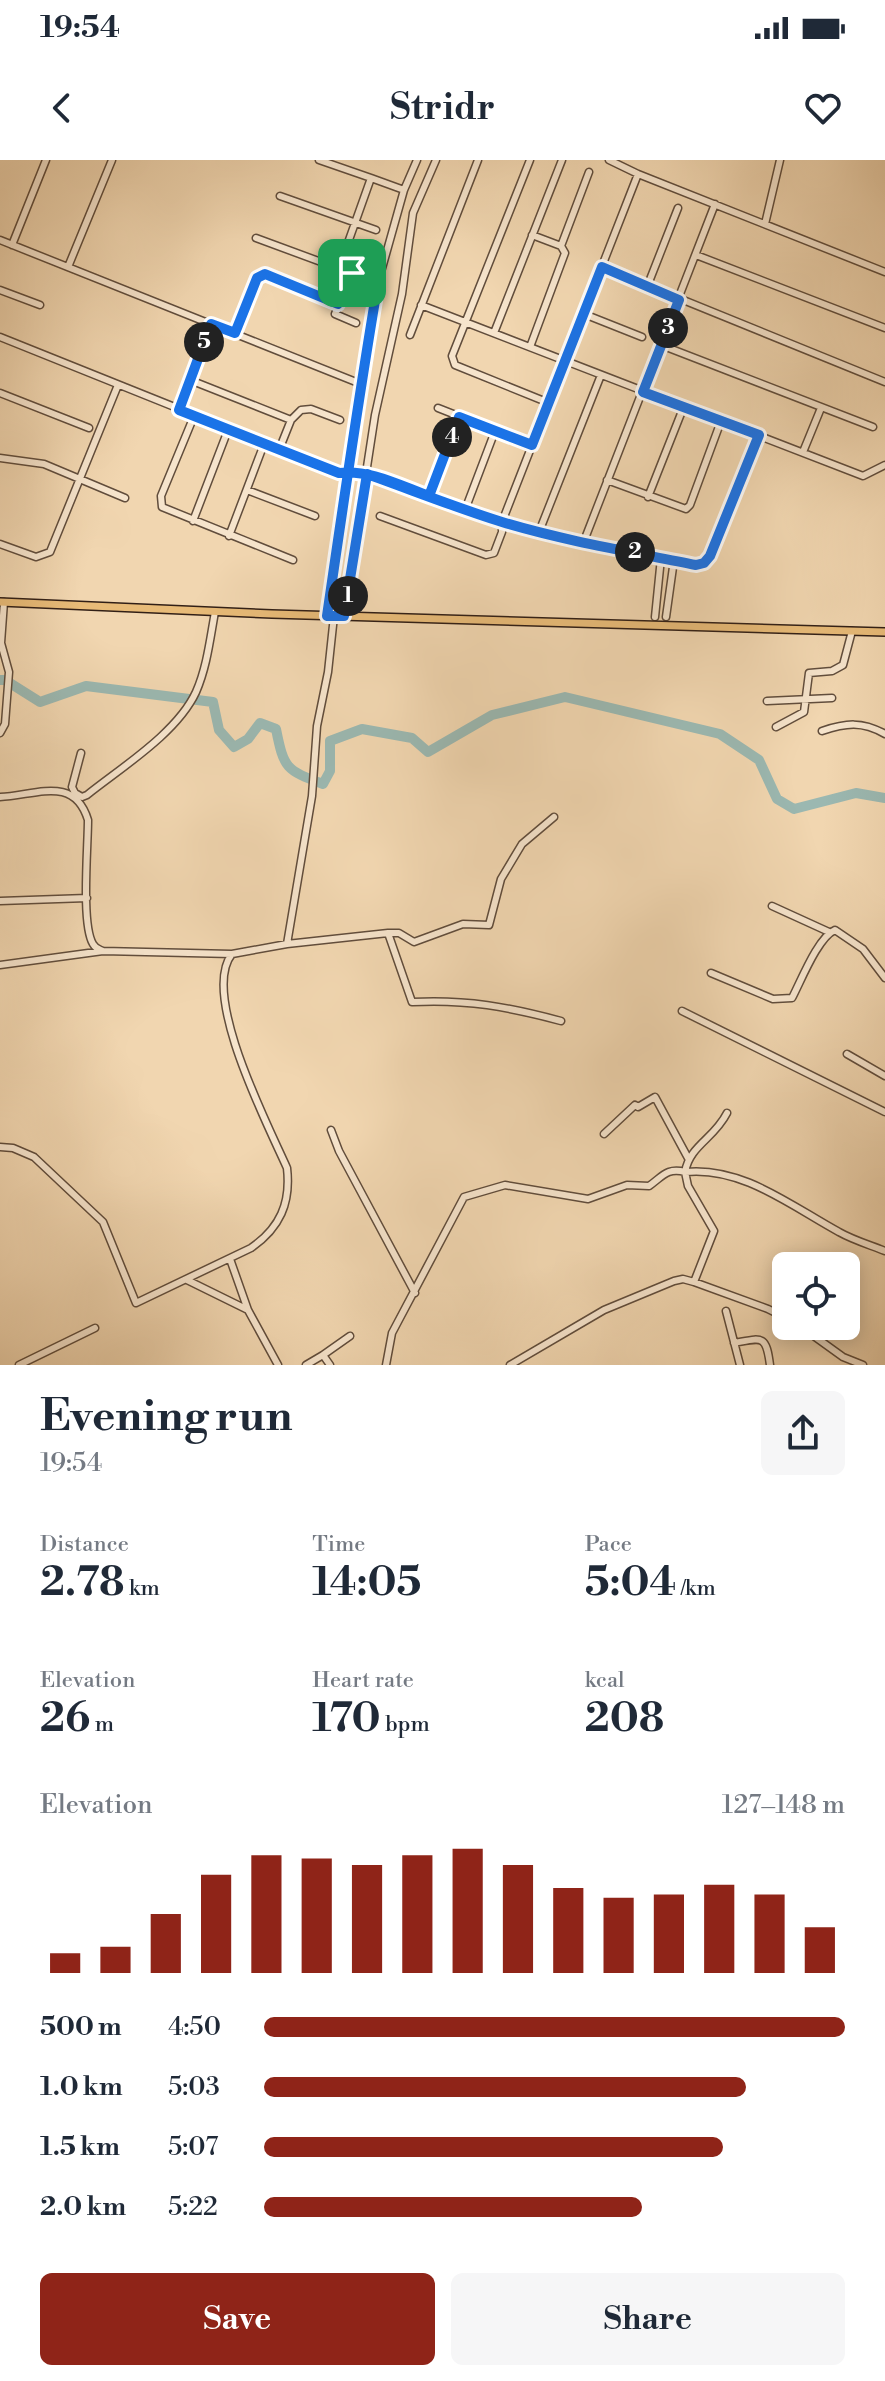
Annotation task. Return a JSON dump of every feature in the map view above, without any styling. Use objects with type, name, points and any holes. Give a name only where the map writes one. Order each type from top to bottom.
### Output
[{"type":"main road","points":[[2,602],[330,616],[885,632]]},
{"type":"street","points":[[12,245],[46,160]]},
{"type":"street","points":[[68,267],[112,160]]},
{"type":"street","points":[[319,160],[404,190]]},
{"type":"street","points":[[287,944],[312,796],[317,726],[328,672],[330,616],[361,384],[378,283],[404,190],[417,160]]},
{"type":"street","points":[[344,616],[375,415],[402,294],[413,213],[436,160]]},
{"type":"street","points":[[410,335],[478,160]]},
{"type":"street","points":[[530,160],[452,356],[455,365],[549,403]]},
{"type":"street","points":[[494,333],[562,160]]},
{"type":"street","points":[[609,160],[885,272]]},
{"type":"street","points":[[765,224],[780,160]]},
{"type":"street","points":[[561,246],[589,172]]},
{"type":"street","points":[[380,516],[486,555],[494,553],[502,522],[638,174]]},
{"type":"street","points":[[339,268],[371,178]]},
{"type":"street","points":[[280,196],[376,230]]},
{"type":"street","points":[[584,541],[715,204]]},
{"type":"street","points":[[647,287],[678,208]]},
{"type":"street","points":[[530,347],[565,253],[561,246],[532,235]]},
{"type":"street","points":[[256,238],[378,283]]},
{"type":"street","points":[[0,240],[361,384]]},
{"type":"street","points":[[696,255],[885,328]]},
{"type":"street","points":[[602,267],[885,382]]},
{"type":"street","points":[[352,273],[335,314],[356,323]]},
{"type":"street","points":[[235,333],[261,274],[338,304]]},
{"type":"street","points":[[0,290],[40,305]]},
{"type":"street","points":[[421,305],[863,476],[885,465]]},
{"type":"street","points":[[584,314],[642,337]]},
{"type":"street","points":[[179,410],[211,324]]},
{"type":"street","points":[[0,337],[339,473],[367,474],[465,510],[539,532],[696,565],[704,563],[710,556],[759,435]]},
{"type":"street","points":[[661,345],[873,427]]},
{"type":"street","points":[[539,532],[601,375]]},
{"type":"street","points":[[190,380],[291,420]]},
{"type":"street","points":[[0,544],[36,557],[47,555],[118,385]]},
{"type":"street","points":[[0,393],[89,428]]},
{"type":"street","points":[[648,497],[684,406]]},
{"type":"street","points":[[438,408],[532,445]]},
{"type":"street","points":[[803,452],[821,408]]},
{"type":"street","points":[[279,450],[296,413],[307,409],[340,420]]},
{"type":"street","points":[[194,416],[161,502],[167,511],[293,560]]},
{"type":"street","points":[[429,496],[459,417]]},
{"type":"street","points":[[607,480],[682,510],[688,508],[721,421]]},
{"type":"street","points":[[193,521],[228,430]]},
{"type":"street","points":[[465,510],[495,431]]},
{"type":"street","points":[[229,536],[264,444]]},
{"type":"street","points":[[0,458],[44,464],[125,498]]},
{"type":"street","points":[[247,490],[315,516]]},
{"type":"street","points":[[655,617],[661,558]]},
{"type":"street","points":[[666,617],[674,560]]},
{"type":"street","points":[[0,733],[5,724],[9,672],[1,643],[2,602]]},
{"type":"street","points":[[81,753],[72,787],[82,797],[158,738],[186,709],[205,665],[215,612]]},
{"type":"street","points":[[776,727],[802,714],[809,673],[832,671],[843,665],[852,631]]},
{"type":"street","points":[[767,701],[832,698]]},
{"type":"street","points":[[822,731],[855,723],[870,725],[885,734]]},
{"type":"street","points":[[0,797],[48,790],[61,791],[78,802],[88,820],[87,898],[91,941],[103,951]]},
{"type":"street","points":[[0,965],[103,951],[232,954],[287,944],[388,933],[399,933],[414,942],[463,924],[489,925],[501,879],[515,855],[522,844],[554,817]]},
{"type":"street","points":[[0,901],[87,898]]},
{"type":"street","points":[[772,906],[829,932]]},
{"type":"street","points":[[711,973],[773,999],[792,998],[829,932],[835,930],[863,949],[885,978]]},
{"type":"street","points":[[388,933],[412,1002],[508,1007],[561,1021]]},
{"type":"street","points":[[0,1147],[13,1148],[34,1157],[103,1222],[136,1303],[230,1259],[266,1238],[285,1209],[287,1168],[241,1061],[227,1019],[225,977],[232,954]]},
{"type":"street","points":[[682,1011],[885,1112]]},
{"type":"street","points":[[847,1054],[885,1076]]},
{"type":"street","points":[[604,1134],[635,1105],[638,1107],[655,1097],[688,1158]]},
{"type":"street","points":[[694,1282],[714,1231],[688,1186],[685,1172],[688,1158],[716,1132],[727,1113]]},
{"type":"street","points":[[331,1130],[339,1151],[415,1293]]},
{"type":"street","points":[[386,1365],[392,1333],[464,1197],[505,1185],[588,1199],[627,1185],[649,1186],[665,1171],[706,1170],[737,1177],[843,1234],[885,1251]]},
{"type":"street","points":[[230,1259],[248,1310],[278,1365]]},
{"type":"street","points":[[510,1365],[615,1305],[665,1283],[683,1279],[772,1311]]},
{"type":"street","points":[[187,1280],[248,1310]]},
{"type":"street","points":[[726,1311],[740,1365]]},
{"type":"street","points":[[19,1365],[95,1328]]},
{"type":"street","points":[[306,1365],[350,1336]]},
{"type":"street","points":[[734,1343],[758,1338],[765,1341],[770,1365]]},
{"type":"street","points":[[819,1340],[843,1357],[863,1365]]},
{"type":"street","points":[[323,1355],[330,1365]]},
{"type":"waterway","points":[[0,680],[5,680],[40,702],[86,686],[213,702],[219,730],[234,747],[248,739],[260,723],[276,729],[289,766],[323,784],[330,771],[330,741],[362,729],[412,738],[428,752],[492,715],[565,697],[720,734],[759,760],[777,799],[794,809],[856,793],[885,798]]},
{"type":"route","points":[[352,273],[338,304],[261,274],[235,333],[211,324],[179,410],[339,473],[348,472],[367,474],[429,496],[459,417],[532,445],[602,267],[679,300],[643,392],[759,435],[710,556],[704,563],[696,565],[539,532],[465,510],[367,474],[344,616],[327,616],[348,472],[361,384],[378,283],[352,273]]}]
